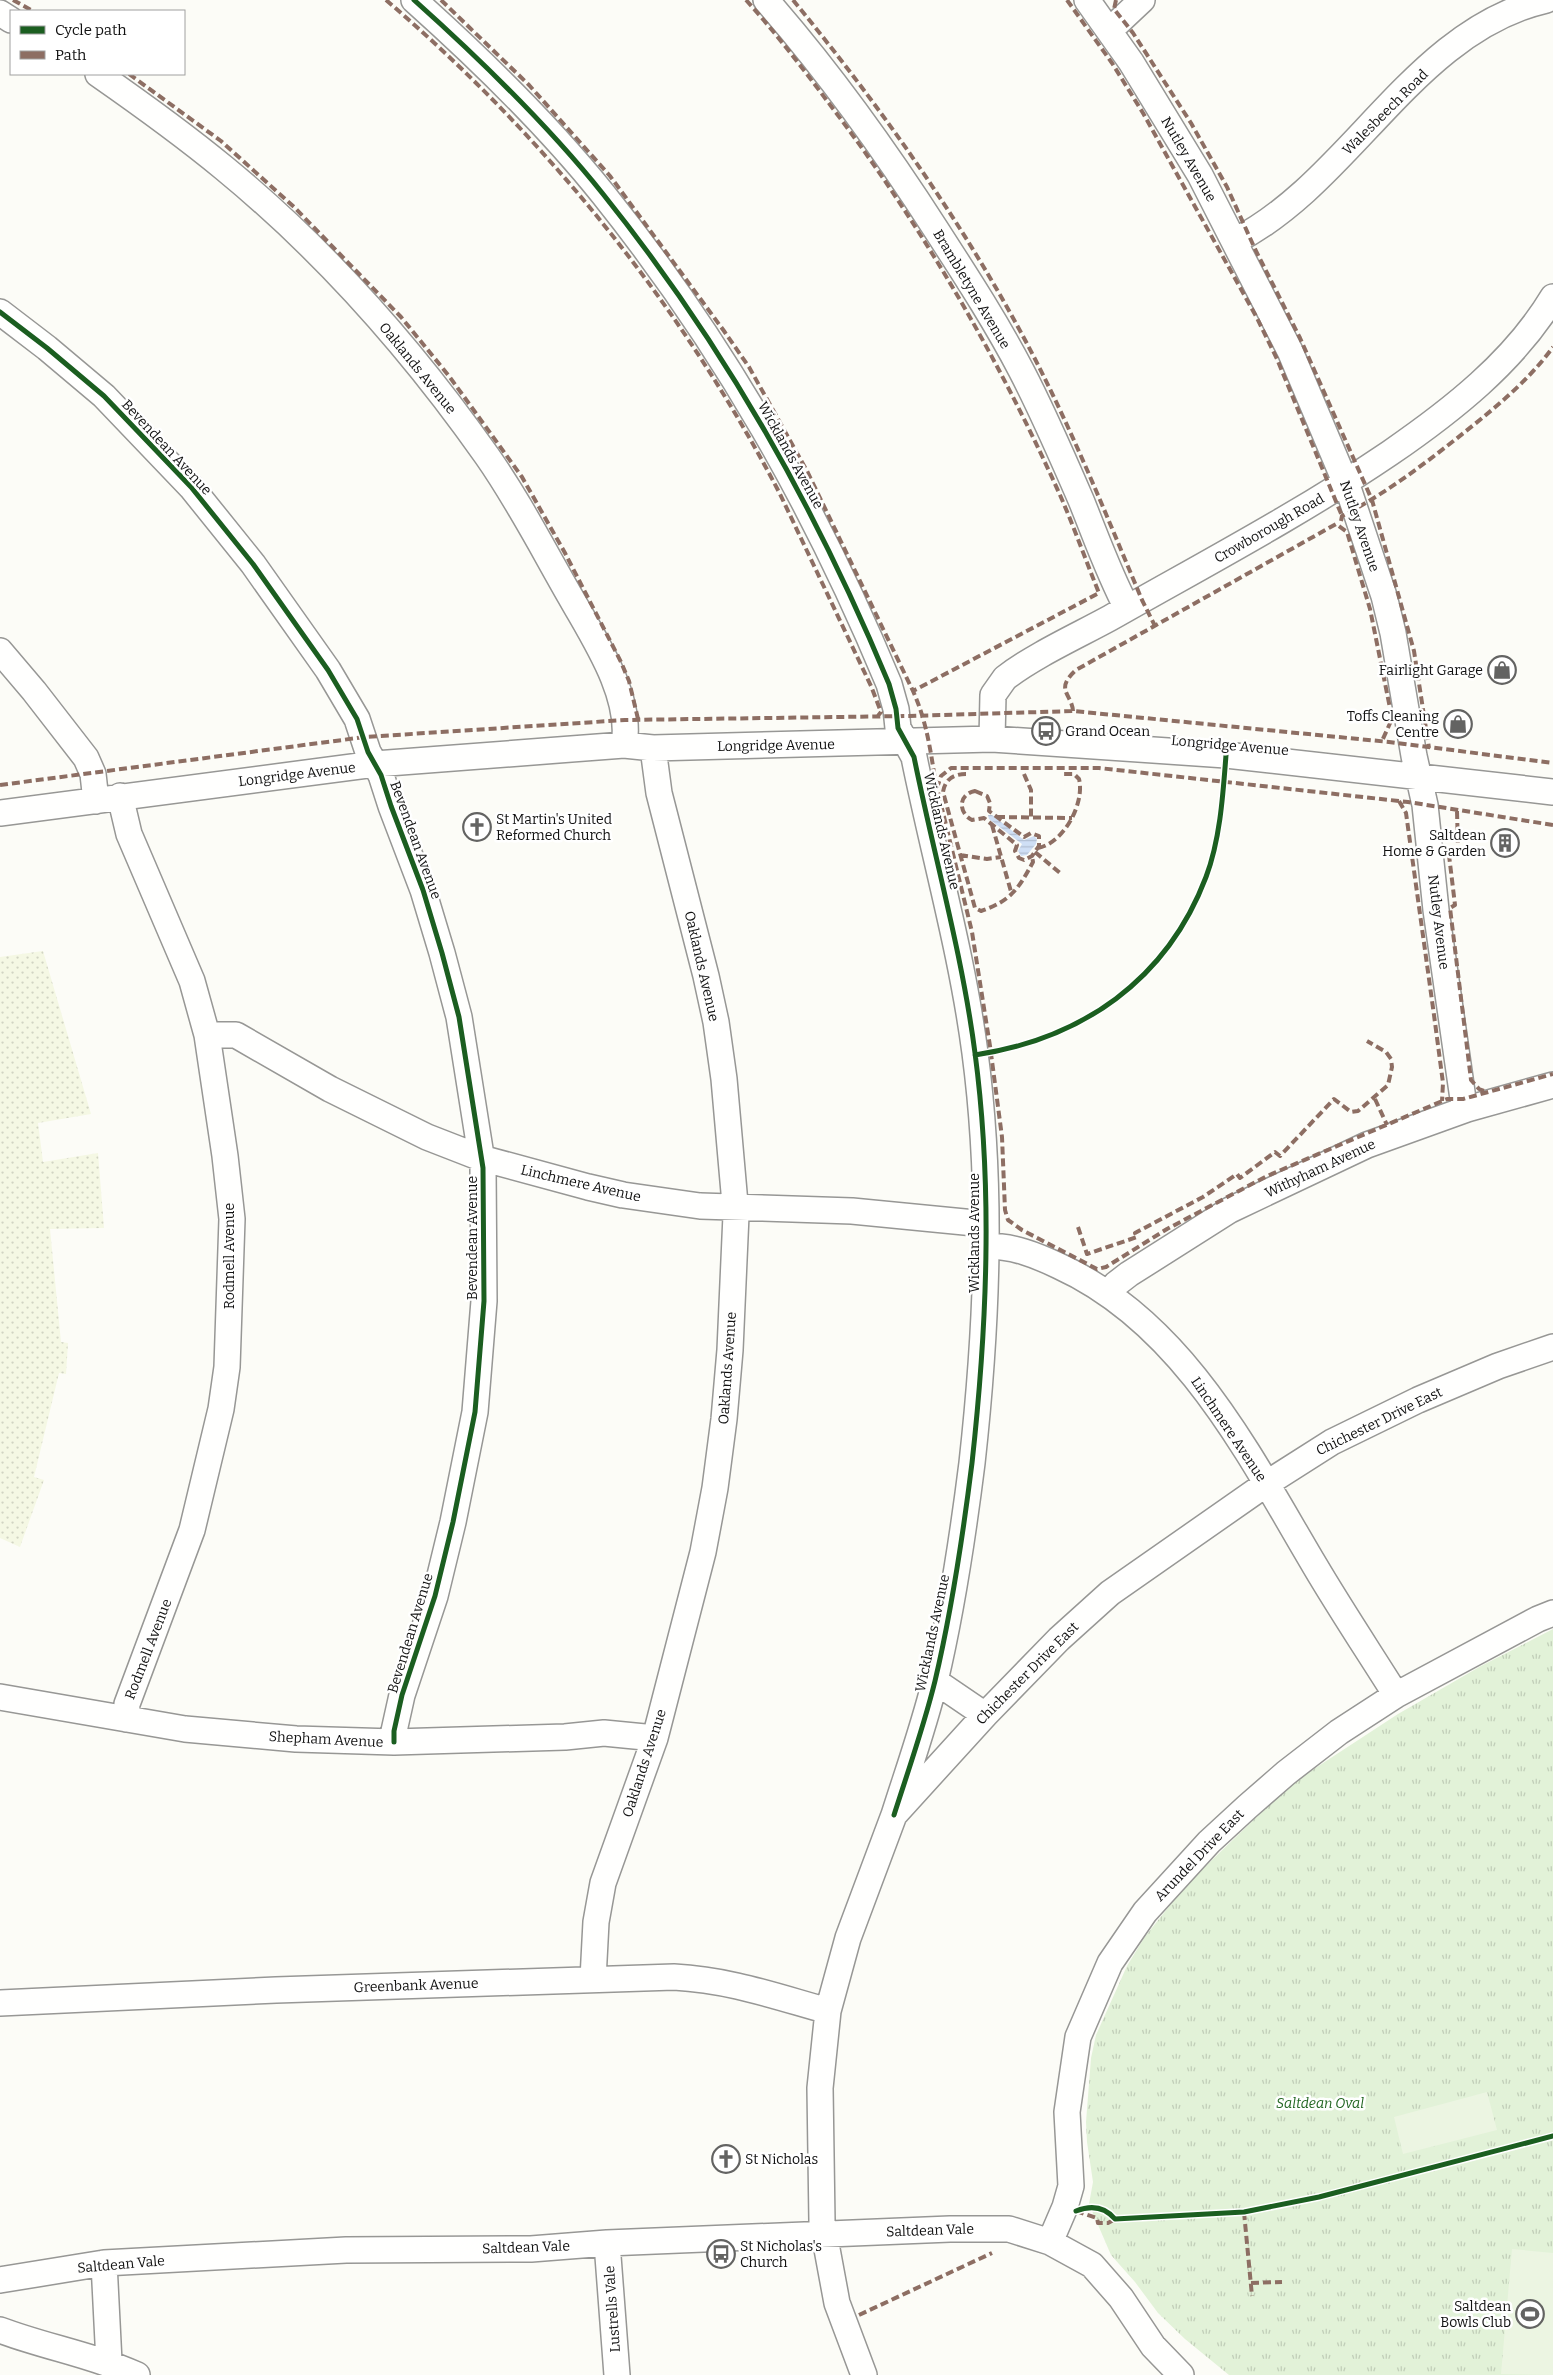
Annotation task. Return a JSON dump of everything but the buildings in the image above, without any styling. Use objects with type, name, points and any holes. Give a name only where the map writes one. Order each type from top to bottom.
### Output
[{"type":"street","name":"Wicklands Avenue","points":[[414,0],[505,87],[580,167],[636,238],[718,352],[780,456],[837,568],[889,684],[896,709],[898,728],[914,758],[966,990],[975,1055],[985,1158],[986,1235],[980,1389],[964,1534],[935,1681],[894,1815]]},
{"type":"street","name":"Brambletyne Avenue","points":[[766,0],[864,124],[920,204],[976,294],[1020,369],[1041,412],[1070,474],[1113,580],[1127,608]]},
{"type":"street","name":"Nutley Avenue","points":[[1087,0],[1109,30],[1174,132],[1235,241],[1291,353],[1346,483],[1372,559],[1391,624],[1426,812],[1436,910],[1463,1099],[1467,1109]]},
{"type":"street","points":[[1109,30],[1142,0]]},
{"type":"street","name":"Walesbeech Road","points":[[1235,241],[1272,216],[1308,188],[1409,87],[1468,35],[1502,16],[1546,0]]},
{"type":"street","name":"Oaklands Avenue","points":[[99,75],[169,124],[225,169],[286,224],[387,329],[447,402],[503,481],[595,642],[622,703],[626,734],[624,745]]},
{"type":"street","name":"Crowborough Road","points":[[992,739],[993,695],[1001,681],[1010,674],[1127,608],[1239,547],[1346,483],[1410,439],[1463,399],[1508,354],[1552,303]]},
{"type":"street","name":"Bevendean Avenue","points":[[0,312],[104,396],[160,454],[224,526],[328,670],[357,718],[368,752],[376,764],[423,890],[442,953],[458,1017],[482,1158],[484,1301],[475,1412],[449,1540],[435,1596],[402,1695],[394,1730],[394,1742]]},
{"type":"street","name":"Rodmell Avenue","points":[[0,651],[86,758],[93,774],[129,834],[192,981],[207,1035],[226,1156],[232,1219],[227,1367],[221,1409],[192,1530],[127,1704],[126,1719]]},
{"type":"street","name":"Longridge Avenue","points":[[0,813],[376,764],[624,745],[653,748],[992,739],[1226,754],[1553,792]]},
{"type":"street","name":"Oaklands Avenue","points":[[593,1979],[596,1922],[603,1883],[655,1738],[694,1588],[715,1488],[730,1350],[736,1216],[724,1079],[716,1022],[659,793],[653,748]]},
{"type":"street","name":"Linchmere Avenue","points":[[207,1035],[236,1035],[330,1089],[427,1136],[482,1158],[534,1174],[623,1195],[700,1206],[843,1210],[986,1235],[999,1246],[1025,1251],[1065,1269],[1108,1293],[1141,1320],[1174,1351],[1208,1396],[1266,1484],[1396,1695]]},
{"type":"street","name":"Withyham Avenue","points":[[1108,1293],[1116,1284],[1130,1274],[1230,1210],[1367,1145],[1467,1109],[1553,1085]]},
{"type":"street","name":"Chichester Drive East","points":[[864,2375],[837,2303],[822,2222],[820,2106],[828,2011],[848,1938],[894,1815],[985,1714],[1059,1639],[1110,1593],[1266,1484],[1332,1442],[1418,1400],[1498,1366],[1553,1347]]},
{"type":"street","name":"Arundel Drive East","points":[[1050,2242],[1071,2186],[1067,2112],[1078,2037],[1101,1981],[1120,1946],[1145,1912],[1181,1871],[1247,1807],[1286,1773],[1332,1738],[1396,1695],[1538,1618],[1553,1613]]},
{"type":"street","name":"Wicklands Avenue","points":[[935,1681],[985,1714]]},
{"type":"street","name":"Shepham Avenue","points":[[0,1697],[185,1729],[296,1739],[394,1742],[604,1733],[655,1738]]},
{"type":"street","name":"Greenbank Avenue","points":[[0,2003],[285,1989],[664,1977],[704,1979],[760,1990],[828,2011]]},
{"type":"street","name":"Saltdean Vale","points":[[0,2280],[104,2263],[346,2250],[531,2249],[607,2243],[989,2227],[1010,2229],[1050,2242],[1082,2258],[1101,2274],[1121,2298],[1148,2340],[1181,2375]]},
{"type":"street","name":"Lustrells Vale","points":[[607,2243],[617,2375]]},
{"type":"street","points":[[104,2263],[109,2362]]},
{"type":"street","points":[[0,2330],[60,2350],[109,2362],[137,2375]]},
{"type":"green space","points":[[43,951],[91,1114],[38,1123],[43,1162],[98,1153],[104,1228],[50,1229],[61,1342],[68,1343],[66,1374],[59,1373],[34,1477],[44,1480],[20,1547],[0,1538],[0,957]]},
{"type":"green space","name":"Saltdean Oval","points":[[1553,1629],[1553,2375],[1229,2375],[1185,2339],[1158,2313],[1135,2282],[1111,2255],[1089,2204],[1093,2182],[1086,2122],[1091,2058],[1096,2035],[1127,1966],[1144,1938],[1186,1885],[1291,1784],[1398,1714],[1481,1666]]},
{"type":"green space","points":[[1487,2092],[1497,2130],[1403,2154],[1394,2117]]},
{"type":"green space","name":"Saltdean Bowls Club","points":[[1512,2249],[1553,2253],[1553,2375],[1501,2374]]},
{"type":"water","points":[[988,815],[992,815],[1024,840],[1034,836],[1037,839],[1036,844],[1027,855],[1021,856],[1018,851],[1022,844],[989,819]]},
{"type":"marked path","points":[[13,0],[31,10]]},
{"type":"marked path","points":[[386,0],[445,53],[555,167],[607,228],[655,292],[700,357],[742,425],[780,494],[871,686],[881,712],[877,717]]},
{"type":"marked path","points":[[441,0],[529,85],[610,176],[749,367],[807,471],[913,691],[925,726],[936,786]]},
{"type":"marked path","points":[[746,0],[790,52],[831,106],[927,245],[1011,393],[1065,507],[1099,593],[913,691]]},
{"type":"marked path","points":[[793,0],[860,85],[923,173],[953,218],[1009,311],[1064,418],[1155,626]]},
{"type":"marked path","points":[[1067,0],[1112,63],[1143,113],[1257,318],[1277,359],[1342,516]]},
{"type":"marked path","points":[[1116,0],[1114,9],[1133,33],[1191,123],[1227,187],[1255,249],[1300,338],[1372,500],[1414,651],[1429,748]]},
{"type":"marked path","points":[[130,75],[221,141],[294,207],[401,317],[449,376],[522,477],[565,553],[621,662],[629,681],[638,719]]},
{"type":"marked path","points":[[1341,521],[1342,516],[1400,480],[1482,418],[1520,385],[1553,347]]},
{"type":"marked path","points":[[1073,711],[1065,687],[1066,682],[1076,670],[1336,524],[1347,532],[1370,609],[1391,713],[1391,721],[1382,741]]},
{"type":"marked path","points":[[0,785],[365,737],[625,720],[910,716],[1073,711],[1389,742],[1553,763]]},
{"type":"marked path","points":[[1553,825],[1408,802],[1099,768],[951,768],[941,776],[937,788],[972,932],[1002,1137],[1005,1210],[1008,1220],[1022,1230],[1097,1269],[1106,1267],[1167,1229],[1267,1176],[1447,1099],[1463,1099],[1553,1074]]},
{"type":"marked path","points":[[966,774],[951,778],[944,787],[943,792],[975,908],[981,911],[1007,898],[1023,879],[1033,862],[1032,856]]},
{"type":"marked path","points":[[1024,774],[1031,790],[1031,817]]},
{"type":"marked path","points":[[1038,848],[1047,845],[1056,838],[1064,830],[1076,810],[1080,789],[1079,779],[1074,774],[1064,774]]},
{"type":"marked path","points":[[975,791],[987,796],[990,803],[989,811],[1024,837],[1031,833],[1039,836],[1039,846],[1032,856],[1024,860],[1019,858],[1015,851],[1017,845],[984,818],[972,820],[967,817],[962,809],[963,800],[965,796],[975,791]]},
{"type":"marked path","points":[[1399,801],[1406,813],[1443,1083],[1442,1101]]},
{"type":"marked path","points":[[1457,811],[1458,849],[1449,855],[1455,905],[1450,908],[1471,1080],[1479,1089],[1487,1092]]},
{"type":"marked path","points":[[997,817],[1072,818]]},
{"type":"marked path","points":[[992,825],[1012,895]]},
{"type":"marked path","points":[[1035,852],[1060,873]]},
{"type":"marked path","points":[[960,855],[987,859],[1001,857]]},
{"type":"marked path","points":[[1078,1227],[1087,1254],[1137,1237],[1135,1233],[1203,1197],[1237,1174],[1240,1178],[1275,1152],[1280,1156],[1334,1099],[1351,1112],[1358,1111],[1388,1085],[1392,1067],[1391,1059],[1386,1052],[1367,1041]]},
{"type":"marked path","points":[[1375,1099],[1387,1125]]},
{"type":"marked path","points":[[1076,2211],[1097,2218],[1098,2223],[1108,2223],[1115,2219]]},
{"type":"marked path","points":[[1244,2212],[1252,2296]]},
{"type":"marked path","points":[[859,2315],[992,2253]]},
{"type":"marked path","points":[[1251,2283],[1282,2282]]},
{"type":"cycle path","points":[[414,0],[488,69],[582,168],[647,251],[727,368],[764,429],[830,554],[889,684],[896,709],[898,728],[914,757],[963,978],[975,1053],[984,1155],[986,1258],[981,1361],[972,1463],[947,1627],[921,1732],[894,1815]]},
{"type":"cycle path","points":[[0,312],[47,348],[104,396],[191,487],[253,564],[328,670],[357,719],[368,752],[381,775],[423,890],[442,953],[459,1017],[483,1168],[484,1301],[475,1412],[453,1522],[435,1596],[402,1695],[394,1731],[394,1742]]},
{"type":"cycle path","points":[[975,1055],[1014,1047],[1051,1035],[1085,1019],[1116,999],[1144,974],[1168,946],[1189,914],[1211,863],[1220,817],[1226,755]]},
{"type":"cycle path","points":[[1076,2211],[1092,2207],[1102,2209],[1115,2219],[1244,2212],[1319,2197],[1553,2136]]},
{"type":"place","name":"Fairlight Garage","points":[[1502,670]]},
{"type":"place","name":"Toffs Cleaning Centre","points":[[1458,724]]},
{"type":"place","name":"Grand Ocean","points":[[1046,731]]},
{"type":"place","name":"St Martin's United Reformed Church","points":[[477,827]]},
{"type":"place","name":"Saltdean Home & Garden","points":[[1505,843]]},
{"type":"place","name":"St Nicholas","points":[[726,2159]]},
{"type":"place","name":"St Nicholas's Church","points":[[721,2254]]},
{"type":"place","name":"Saltdean Bowls Club","points":[[1530,2314]]}]
